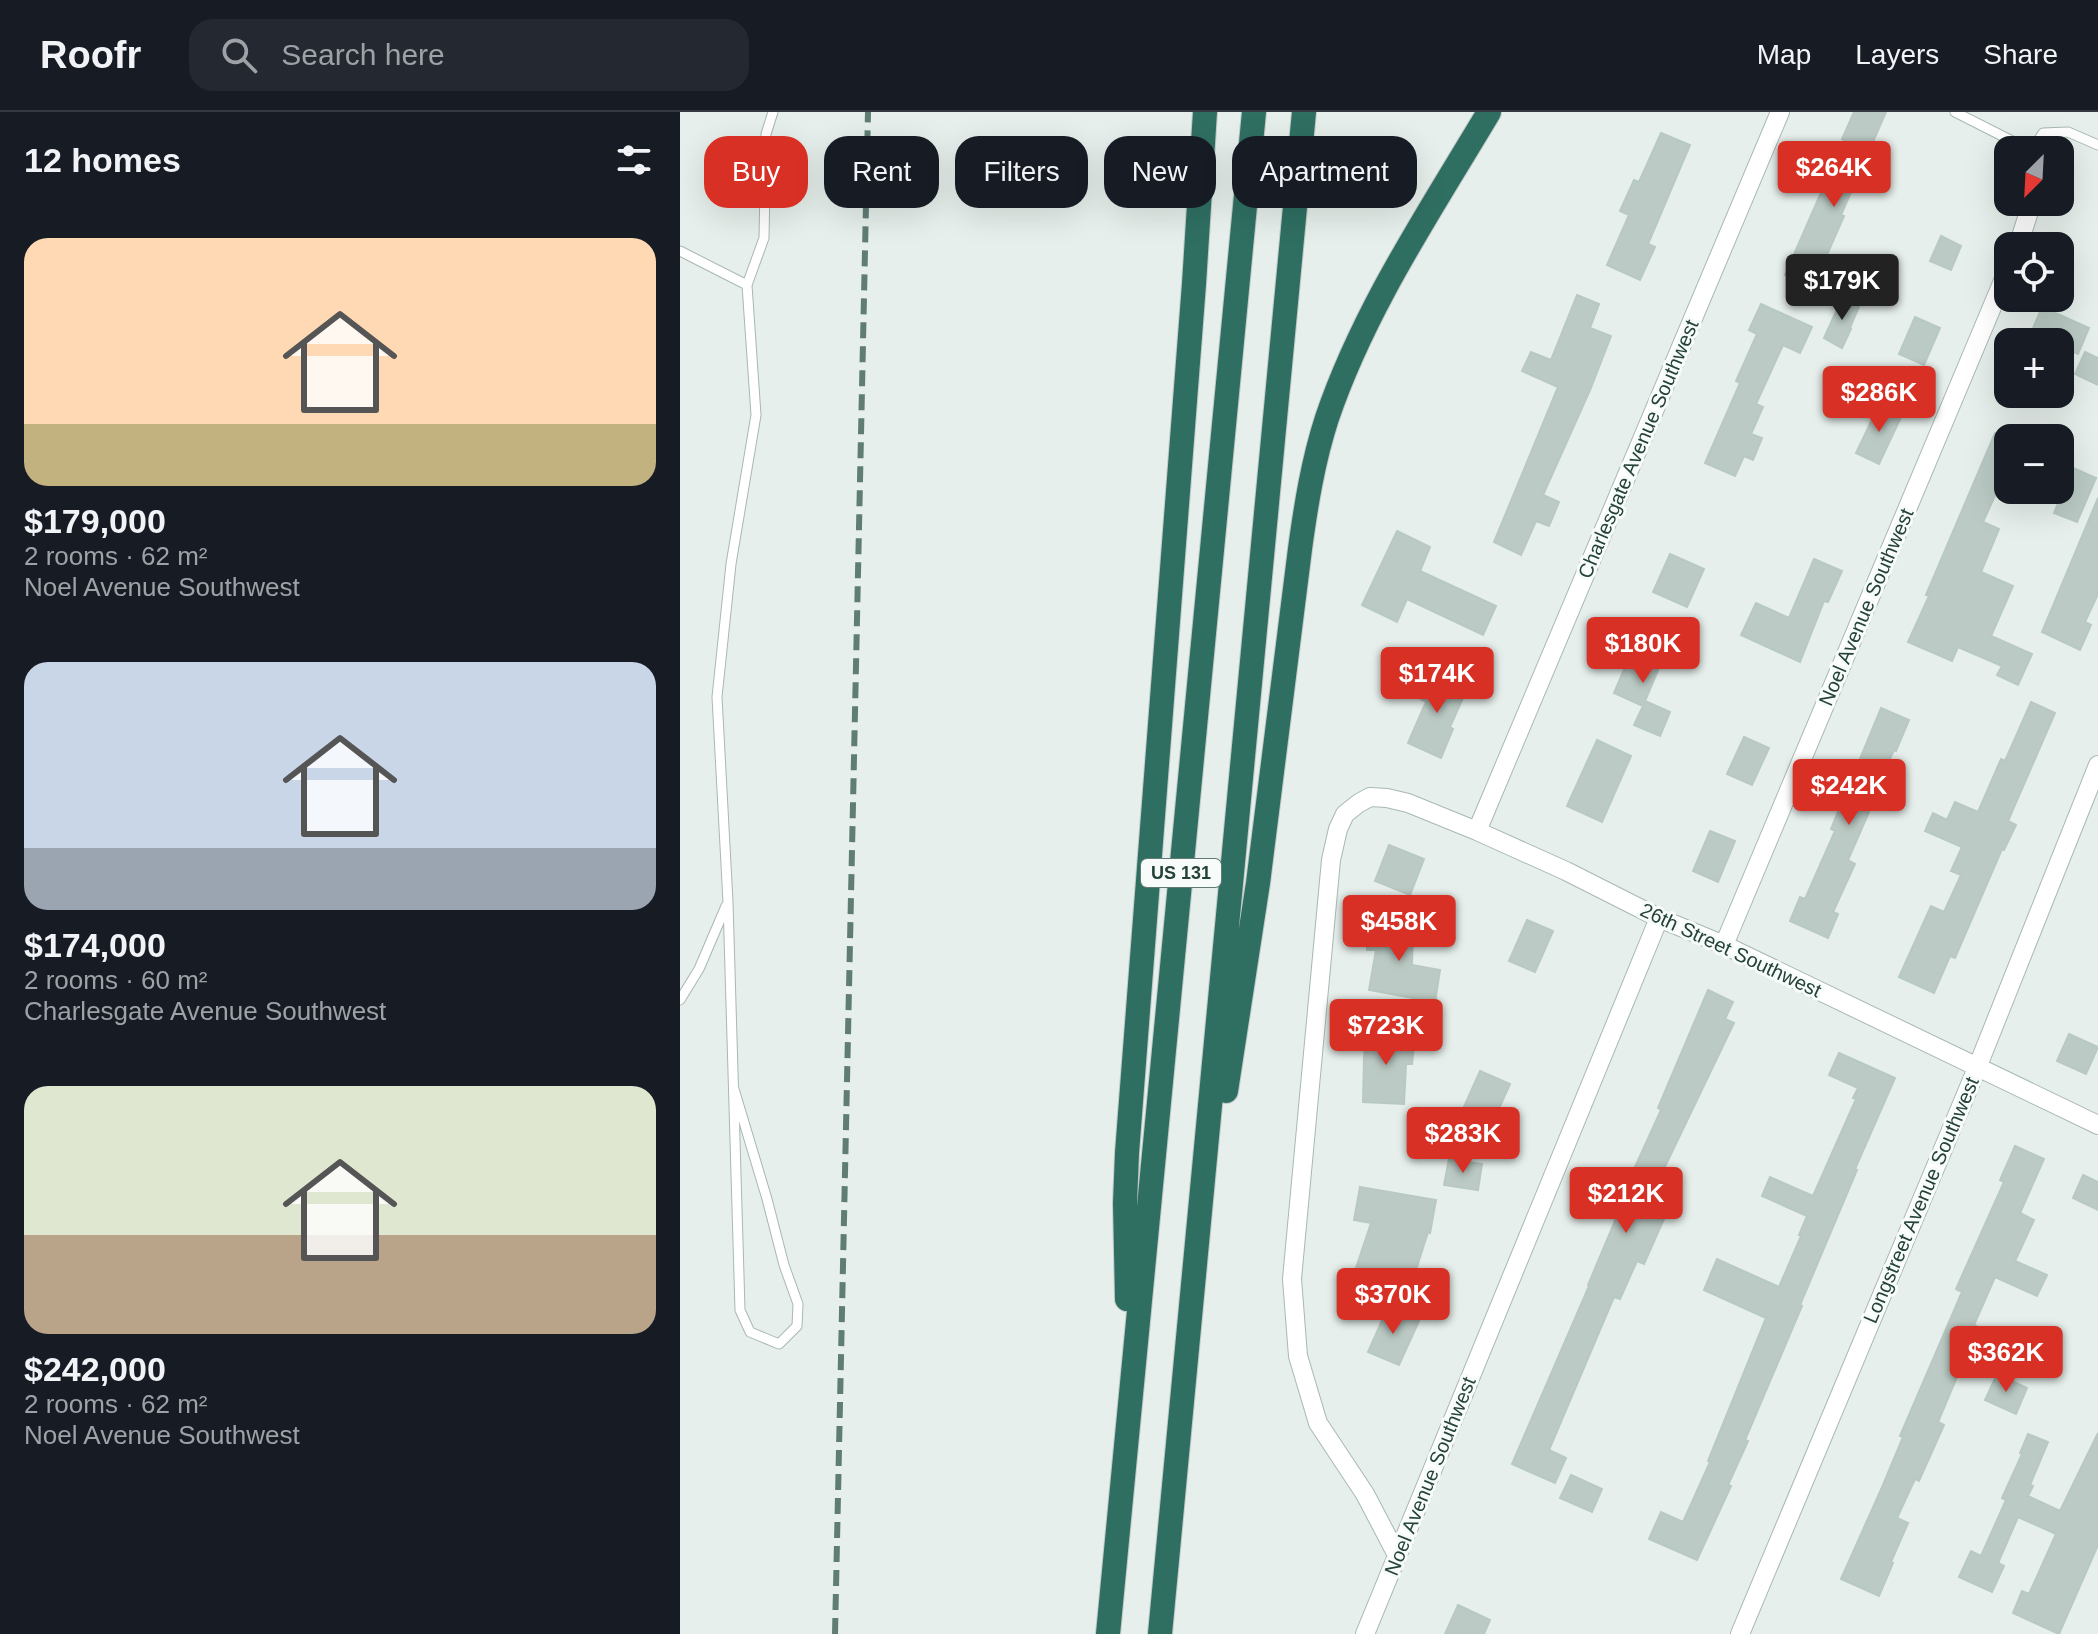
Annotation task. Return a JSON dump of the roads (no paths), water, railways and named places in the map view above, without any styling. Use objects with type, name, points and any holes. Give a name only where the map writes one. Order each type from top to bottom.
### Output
[{"type":"highway","points":[[1130,1412],[1125,1203],[1127,1153],[1205,112]]},
{"type":"highway","name":"US 131","points":[[1108,1634],[1254,112]]},
{"type":"highway","name":"US 131","points":[[1160,1634],[1304,112]]},
{"type":"highway","points":[[1189,1335],[1258,883],[1300,549],[1314,464],[1332,404],[1361,336],[1403,256],[1489,112]]},
{"type":"street","name":"Charlesgate Avenue Southwest","points":[[1477,831],[1780,112]]},
{"type":"street","name":"Noel Avenue Southwest","points":[[1724,945],[1994,302]]},
{"type":"street","name":"Longstreet Avenue Southwest","points":[[1740,1634],[1977,1068],[2098,765]]},
{"type":"street","name":"26th Street Southwest","points":[[1397,1555],[1365,1494],[1318,1423],[1298,1356],[1292,1279],[1331,860],[1345,814],[1359,803],[1370,797],[1387,798],[1408,803],[1477,831],[1659,918],[1724,945],[2098,1125]]},
{"type":"street","name":"Noel Avenue Southwest","points":[[1365,1634],[1659,918]]},
{"type":"lane","points":[[734,1089],[798,1304],[797,1326],[779,1344],[750,1332],[740,1310],[728,902],[717,697],[731,564],[756,415],[747,285],[764,238],[766,134],[773,112]]},
{"type":"lane","points":[[1955,112],[2003,136]]},
{"type":"lane","points":[[2041,136],[2043,133],[2068,132],[2098,145]]},
{"type":"lane","points":[[680,251],[747,285]]},
{"type":"lane","points":[[680,1000],[699,969],[728,902]]},
{"type":"railway","points":[[835,1634],[868,112]]}]
